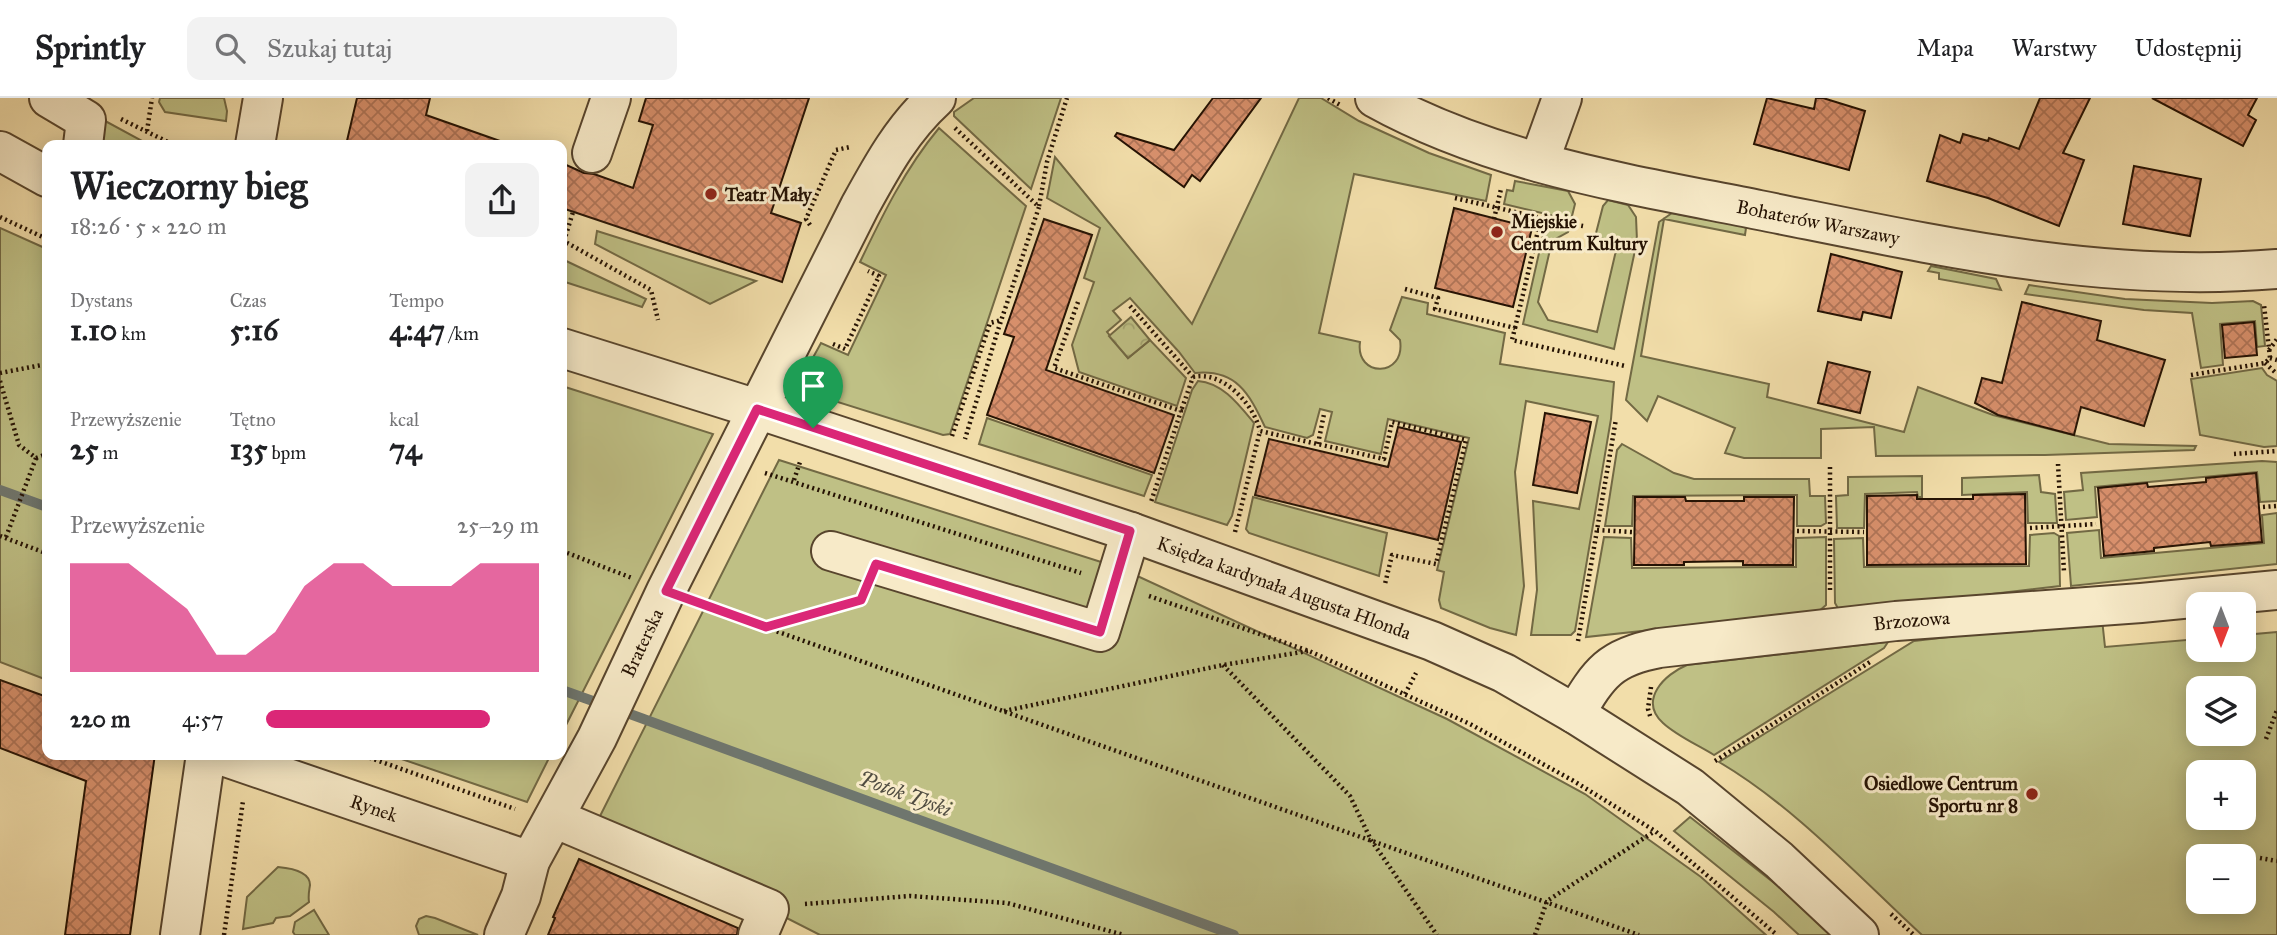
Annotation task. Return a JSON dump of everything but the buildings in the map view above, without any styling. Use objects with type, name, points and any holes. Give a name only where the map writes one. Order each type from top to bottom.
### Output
[{"type":"street","points":[[49,98],[86,120],[84,140]]},
{"type":"street","points":[[256,140],[263,98]]},
{"type":"street","points":[[277,98],[281,140]]},
{"type":"street","points":[[592,153],[611,98]]},
{"type":"street","name":"Bohaterów Warszawy","points":[[1375,98],[1443,130],[1539,162],[1718,202],[2027,261],[2138,272],[2237,273],[2270,283]]},
{"type":"street","points":[[1539,162],[1562,98]]},
{"type":"street","name":"Braterska","points":[[504,935],[521,896],[540,814],[597,738],[666,591],[860,206],[894,146],[919,114],[944,111]]},
{"type":"street","points":[[0,151],[42,174]]},
{"type":"street","name":"Księdza kardynała Augusta Hlonda","points":[[567,350],[757,409],[1140,519],[1504,673],[1574,714],[1716,807],[1779,860],[1859,935]]},
{"type":"street","points":[[831,551],[1100,632],[1140,519]]},
{"type":"street","name":"Brzozowa","points":[[1574,714],[1605,669],[1629,656],[1658,648],[1896,621],[2277,590]]},
{"type":"street","points":[[180,935],[204,760]]},
{"type":"street","name":"Rynek","points":[[233,760],[530,860]]},
{"type":"street","points":[[540,814],[763,922]]},
{"type":"path","points":[[147,131],[152,98]]},
{"type":"path","points":[[969,425],[1039,207],[1047,162],[1067,98]]},
{"type":"path","points":[[944,111],[1039,207]]},
{"type":"path","points":[[113,115],[165,140]]},
{"type":"path","points":[[1494,219],[1502,181]]},
{"type":"path","points":[[1455,198],[1583,226]]},
{"type":"path","points":[[567,229],[573,212]]},
{"type":"path","points":[[0,217],[42,237]]},
{"type":"path","points":[[1541,218],[1511,340],[1625,366]]},
{"type":"path","points":[[567,243],[652,290],[658,320]]},
{"type":"path","points":[[2191,375],[2266,363],[2270,358],[2270,283]]},
{"type":"path","points":[[1405,289],[1438,298],[1435,309],[1515,328]]},
{"type":"path","points":[[1078,302],[1054,368],[1181,411]]},
{"type":"path","points":[[1130,306],[1193,377]]},
{"type":"path","points":[[950,443],[990,323],[1001,320]]},
{"type":"path","points":[[2269,350],[2277,340]]},
{"type":"path","points":[[2270,358],[2277,360]]},
{"type":"path","points":[[2266,363],[2277,374]]},
{"type":"path","points":[[0,373],[42,365]]},
{"type":"path","points":[[1140,519],[1193,377]]},
{"type":"path","points":[[1193,377],[1214,377],[1239,395],[1257,419],[1260,431],[1235,533]]},
{"type":"path","points":[[0,381],[19,445],[36,458]]},
{"type":"path","points":[[1318,444],[1324,414]]},
{"type":"path","points":[[1578,641],[1616,419]]},
{"type":"path","points":[[1260,431],[1384,459],[1392,422],[1466,440],[1436,564],[1392,555],[1384,586]]},
{"type":"path","points":[[2234,454],[2277,451]]},
{"type":"path","points":[[42,456],[36,458],[3,536],[42,552]]},
{"type":"path","points":[[2058,464],[2064,580]]},
{"type":"path","points":[[1830,467],[1830,570]]},
{"type":"path","points":[[2263,507],[2277,506]]},
{"type":"path","points":[[2030,528],[2096,524]]},
{"type":"path","points":[[1597,530],[1632,532]]},
{"type":"path","points":[[1797,531],[1864,531]]},
{"type":"path","points":[[567,553],[766,627],[1639,935]]},
{"type":"path","points":[[766,627],[861,600],[876,564]]},
{"type":"path","points":[[1003,711],[1223,665],[1309,651],[1470,724],[1572,780],[1655,831],[1777,935]]},
{"type":"path","points":[[1711,763],[1875,659]]},
{"type":"path","points":[[1223,665],[1350,796],[1371,840],[1437,935]]},
{"type":"path","points":[[2266,739],[2277,710]]},
{"type":"path","points":[[224,935],[243,808],[230,760]]},
{"type":"path","points":[[376,760],[516,809],[540,814]]},
{"type":"path","points":[[1535,935],[1547,901],[1655,831]]},
{"type":"path","points":[[2260,858],[2277,861]]},
{"type":"path","points":[[763,922],[814,903],[910,896],[1007,903],[1125,935]]},
{"type":"green space","points":[[160,98],[224,98],[226,121],[165,112],[159,102]]},
{"type":"green space","points":[[974,98],[1061,98],[1031,189],[954,116],[954,112]]},
{"type":"green space","points":[[1299,98],[1321,98],[1359,121],[1429,153],[1491,175],[1486,201],[1354,174],[1319,333],[1360,342],[1365,362],[1380,369],[1389,367],[1400,352],[1400,340],[1390,330],[1402,297],[1428,303],[1427,314],[1505,333],[1500,364],[1614,382],[1611,419],[1575,631],[1571,635],[1531,635],[1537,590],[1533,501],[1579,509],[1598,416],[1526,401],[1515,472],[1524,586],[1516,635],[1490,628],[1441,608],[1439,600],[1444,572],[1437,570],[1469,438],[1388,419],[1381,454],[1325,441],[1332,412],[1320,409],[1313,435],[1307,438],[1265,427],[1247,394],[1239,386],[1221,375],[1195,373],[1130,298],[1113,311],[1121,320],[1107,332],[1128,358],[1150,340],[1186,378],[1177,406],[1079,372],[1072,345],[1094,282],[1084,278],[1100,228],[1047,198],[1055,157],[1192,324]]},
{"type":"green space","points":[[96,116],[140,140],[98,140]]},
{"type":"green space","points":[[939,128],[1026,206],[950,434],[943,435],[812,394],[803,382],[805,372],[821,343],[848,355],[886,275],[860,262],[905,176]]},
{"type":"green space","points":[[1515,181],[1568,191],[1575,204],[1571,220],[1504,204],[1507,190],[1513,191]]},
{"type":"green space","points":[[1608,200],[1628,205],[1636,217],[1637,241],[1614,349],[1523,324],[1546,222],[1570,227],[1568,232],[1552,241],[1538,302],[1548,320],[1597,332],[1618,242],[1595,237],[1603,206]]},
{"type":"green space","points":[[1672,213],[1742,226],[1746,228],[1745,235],[1664,219],[1641,356],[1769,384],[1767,397],[1904,432],[1918,387],[1993,415],[2109,444],[2196,446],[2194,450],[2045,455],[1876,456],[1874,427],[1821,429],[1821,458],[1744,458],[1725,453],[1735,428],[1658,396],[1647,421],[1626,400],[1659,222]]},
{"type":"green space","points":[[0,228],[42,247],[42,678],[0,662]]},
{"type":"green space","points":[[597,231],[756,281],[710,304],[595,244]]},
{"type":"green space","points":[[567,261],[646,299],[642,307],[567,283]]},
{"type":"green space","points":[[1931,266],[1996,279],[2001,290],[1939,279],[1939,273],[1928,271]]},
{"type":"green space","points":[[2029,285],[2125,299],[2212,303],[2253,301],[2261,305],[2265,346],[2257,347],[2255,321],[2220,324],[2223,365],[2201,368],[2192,313],[2144,310],[2025,294]]},
{"type":"green space","points":[[1131,317],[1150,340],[1128,358],[1109,336]]},
{"type":"green space","points":[[2262,368],[2277,381],[2277,446],[2264,447],[2200,435],[2191,379]]},
{"type":"green space","points":[[1198,381],[1223,390],[1254,423],[1232,516],[1227,525],[1155,502],[1192,390]]},
{"type":"green space","points":[[567,388],[713,434],[567,723]]},
{"type":"green space","points":[[987,418],[1152,475],[1144,496],[979,444]]},
{"type":"green space","points":[[1622,444],[1674,473],[1694,479],[1809,479],[1810,496],[1825,496],[1826,523],[1821,526],[1797,526],[1797,495],[1633,496],[1632,526],[1605,526],[1617,450]]},
{"type":"green space","points":[[779,460],[1120,568],[1447,719],[1585,794],[1701,877],[1766,935],[820,935],[769,909],[591,834]]},
{"type":"green space","points":[[2277,462],[2277,501],[2260,502],[2257,472],[2095,487],[2097,517],[2066,520],[2064,492],[2083,490],[2081,473]]},
{"type":"green space","points":[[2039,475],[2041,492],[2055,494],[2057,523],[2028,523],[2027,492],[1962,495],[1962,478]]},
{"type":"green space","points":[[1922,476],[1922,497],[1918,497],[1917,492],[1865,494],[1864,528],[1837,528],[1836,496],[1848,495],[1848,477]]},
{"type":"green space","points":[[1253,497],[1387,533],[1379,576],[1249,533],[1246,529]]},
{"type":"green space","points":[[2277,513],[2277,564],[2071,586],[2067,533],[2099,530],[2101,558],[2264,543],[2262,515]]},
{"type":"green space","points":[[2054,533],[2059,536],[2060,586],[1840,612],[1835,603],[1834,539],[1863,538],[1864,567],[2029,566],[2030,535]]},
{"type":"green space","points":[[1604,537],[1631,538],[1632,568],[1796,567],[1796,538],[1826,537],[1826,605],[1818,612],[1586,637]]},
{"type":"green space","name":"Osiedlowe Centrum Sportu nr 8","points":[[2102,619],[2105,647],[2186,640],[2186,662],[2256,662],[2256,634],[2277,632],[2277,935],[1922,935],[1799,821],[1747,780],[1719,762],[1914,641]]},
{"type":"green space","points":[[1888,642],[1884,648],[1714,755],[1669,728],[1656,714],[1653,706],[1657,689],[1663,681],[1687,665]]},
{"type":"green space","points":[[404,760],[548,760],[527,802]]},
{"type":"green space","points":[[1690,817],[1778,886],[1831,935],[1799,935],[1674,831]]},
{"type":"green space","points":[[278,867],[298,871],[307,876],[310,885],[309,902],[290,916],[276,918],[273,923],[243,929],[247,897]]},
{"type":"green space","points":[[314,910],[329,935],[295,935],[295,922]]},
{"type":"green space","points":[[426,916],[478,935],[419,935],[416,926],[419,919]]},
{"type":"waterway","name":"Potok Tyski","points":[[0,490],[42,505]]},
{"type":"waterway","name":"Potok Tyski","points":[[567,692],[604,705]]},
{"type":"waterway","name":"Potok Tyski","points":[[619,710],[1234,935]]},
{"type":"place","name":"Teatr Mały","points":[[711,194]]},
{"type":"place","name":"Miejskie Centrum Kultury","points":[[1497,232]]},
{"type":"place","name":"Osiedlowe Centrum Sportu nr 8","points":[[2032,794]]},
{"type":"route","points":[[757,409],[813,428],[1130,531],[1100,632],[876,564],[861,600],[766,627],[666,591],[757,409]]}]
